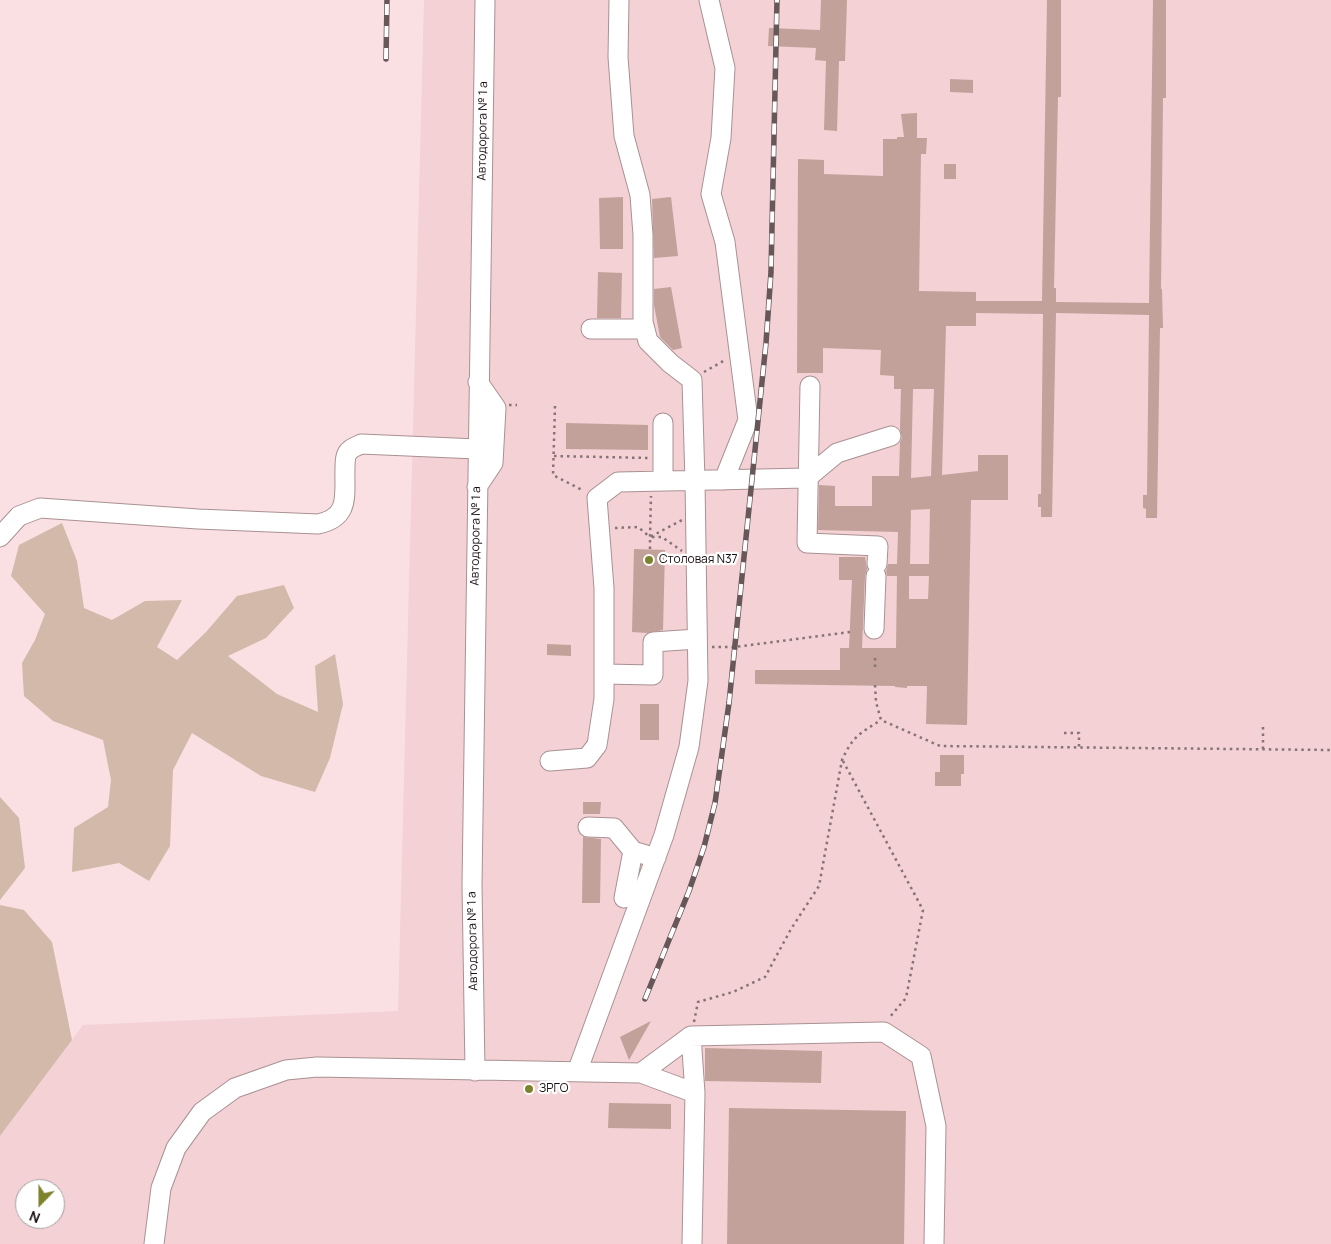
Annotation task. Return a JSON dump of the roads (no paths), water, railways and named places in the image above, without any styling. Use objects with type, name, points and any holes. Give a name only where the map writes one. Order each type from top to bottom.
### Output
[{"type":"street","name":"Автодорога № 1 а","points":[[475,1071],[472,885],[485,0]]},
{"type":"street","points":[[577,1072],[664,835],[689,747],[698,682],[692,380],[648,342],[643,322],[643,235],[640,196],[624,136],[618,57],[619,0]]},
{"type":"street","points":[[709,0],[725,68],[721,138],[711,194],[725,242],[748,420],[724,480]]},
{"type":"street","points":[[591,329],[645,329]]},
{"type":"street","points":[[477,487],[493,463],[496,408],[478,382]]},
{"type":"street","points":[[810,386],[807,543],[878,546],[874,629]]},
{"type":"street","points":[[657,482],[663,458],[662,423]]},
{"type":"street","points":[[550,762],[587,758],[597,745],[604,699],[604,588],[597,498],[618,482],[807,478],[837,453],[891,436]]},
{"type":"street","points":[[0,536],[8,516],[40,508],[198,519],[318,524],[330,521],[340,514],[343,503],[346,458],[350,450],[361,444],[477,449]]},
{"type":"street","points":[[604,674],[653,675],[653,642],[696,643]]},
{"type":"street","points":[[588,827],[614,828],[633,851],[656,858]]},
{"type":"street","points":[[624,898],[633,851]]},
{"type":"street","points":[[641,1073],[691,1036],[884,1032],[921,1056],[936,1126],[934,1244]]},
{"type":"street","points":[[691,1036],[695,1093],[692,1244]]},
{"type":"street","points":[[154,1244],[161,1188],[176,1148],[202,1112],[235,1088],[286,1070],[317,1067],[641,1073],[695,1093]]},
{"type":"railway","points":[[386,59],[387,0]]},
{"type":"railway","points":[[645,999],[689,891],[704,847],[715,803],[729,703],[766,343],[771,272],[777,0]]},
{"type":"place","name":"Столовая N37","points":[[649,560]]},
{"type":"place","name":"ЗРГО","points":[[529,1089]]}]
